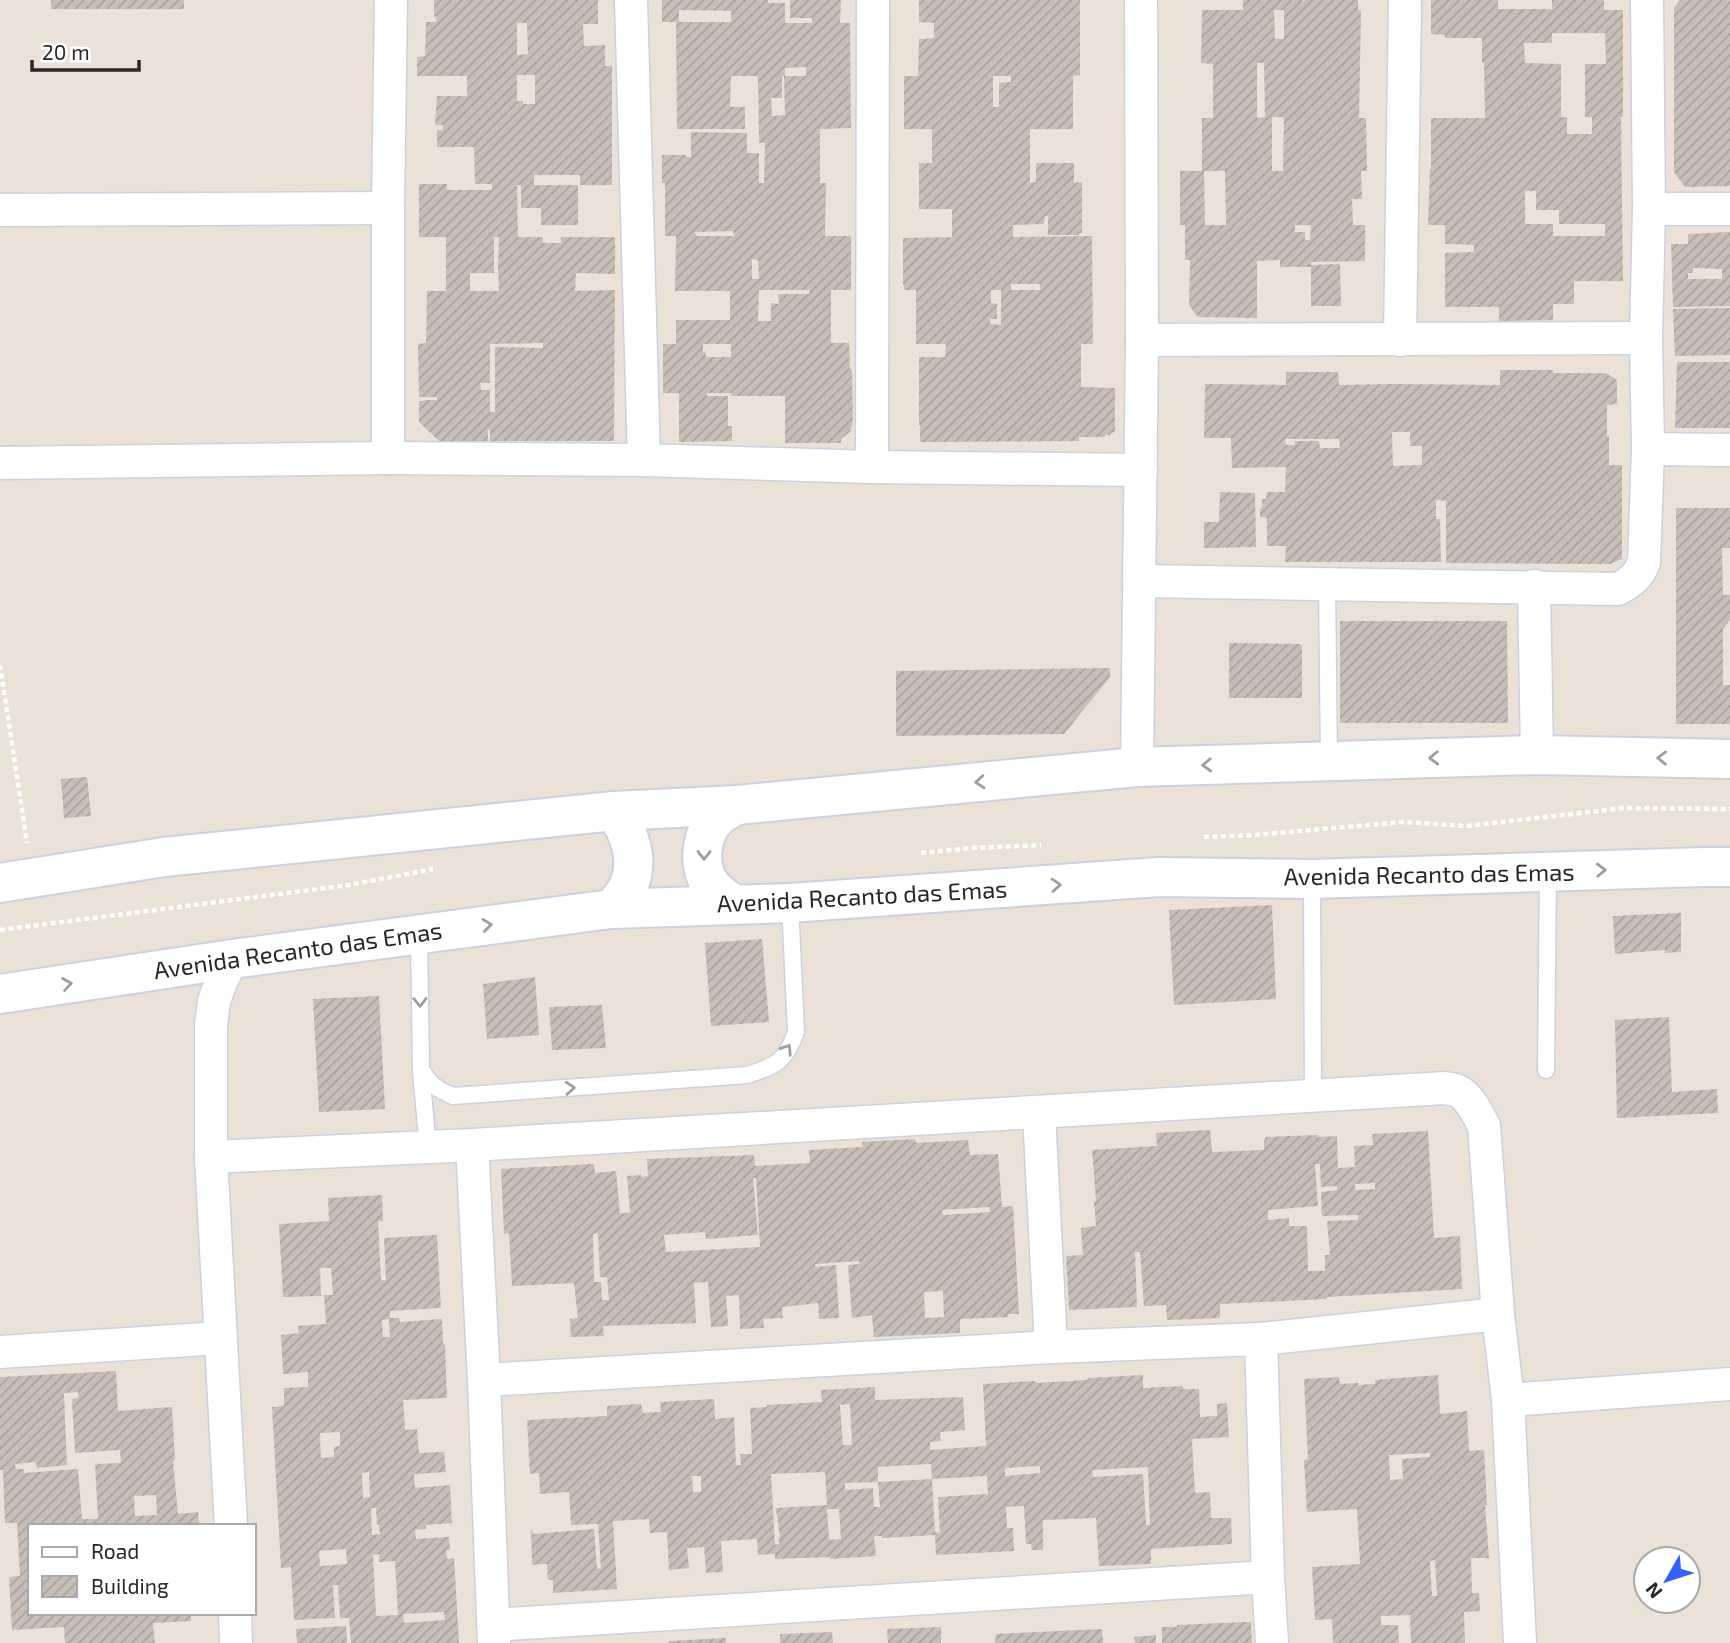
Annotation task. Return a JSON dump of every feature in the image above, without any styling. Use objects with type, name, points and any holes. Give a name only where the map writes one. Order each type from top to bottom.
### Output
[{"type":"main road","points":[[16,881],[164,857],[614,811],[737,805],[1137,767],[1537,755],[1728,762]]},
{"type":"main road","points":[[735,905],[719,895],[708,880],[702,862],[704,838],[717,818],[737,805]]},
{"type":"main road","points":[[611,909],[626,891],[633,868],[632,845],[625,826],[614,811]]},
{"type":"main road","name":"Avenida Recanto das Emas","points":[[0,994],[232,959],[611,909],[790,903],[1159,877],[1312,879],[1548,872],[1721,859]]},
{"type":"street","points":[[388,458],[391,0]]},
{"type":"street","points":[[631,0],[644,460]]},
{"type":"street","points":[[872,467],[873,0]]},
{"type":"street","points":[[1137,767],[1142,340],[1141,0]]},
{"type":"street","points":[[1400,340],[1405,0]]},
{"type":"street","points":[[1140,581],[1618,589],[1634,579],[1644,562],[1648,449],[1647,0]]},
{"type":"street","points":[[0,210],[388,208]]},
{"type":"street","points":[[1649,209],[1730,209]]},
{"type":"street","points":[[1142,340],[1646,338]]},
{"type":"street","points":[[1648,449],[1730,450]]},
{"type":"street","points":[[0,463],[388,458],[1141,470]]},
{"type":"street","points":[[1534,586],[1537,755]]},
{"type":"street","points":[[231,1524],[211,1157],[211,1025],[220,982],[232,959]]},
{"type":"street","points":[[178,968],[193,984],[211,1025]]},
{"type":"street","points":[[211,1157],[472,1145],[1445,1088],[1458,1091],[1475,1110],[1484,1126],[1498,1314],[1508,1400],[1520,1643]]},
{"type":"street","points":[[1039,1113],[1051,1347]]},
{"type":"street","points":[[472,1145],[493,1634],[1268,1577]]},
{"type":"street","points":[[484,1380],[1051,1347],[1261,1339],[1498,1314]]},
{"type":"street","points":[[0,1352],[221,1338]]},
{"type":"street","points":[[1261,1339],[1272,1643]]},
{"type":"street","points":[[1508,1400],[1730,1384]]},
{"type":"street","points":[[235,1615],[236,1643]]},
{"type":"lane","points":[[1327,583],[1329,761]]},
{"type":"lane","points":[[1546,1070],[1548,872]]},
{"type":"lane","points":[[1312,879],[1313,1096]]},
{"type":"lane","points":[[421,1069],[428,1081],[453,1097],[747,1075],[762,1070],[779,1061],[790,1048],[796,1031],[790,903]]},
{"type":"lane","points":[[419,934],[421,1069],[428,1147]]},
{"type":"path","points":[[0,665],[16,881]]},
{"type":"path","points":[[1201,837],[1404,822],[1468,826],[1623,808],[1730,809]]},
{"type":"path","points":[[918,853],[1053,844]]},
{"type":"path","points":[[0,930],[349,885],[439,868]]},
{"type":"building","points":[[51,0],[184,0],[184,9],[51,9]]},
{"type":"building","points":[[434,0],[598,0],[598,24],[583,24],[584,46],[605,45],[605,66],[612,66],[612,185],[580,185],[580,175],[534,175],[534,185],[578,185],[578,225],[541,225],[541,208],[521,208],[521,185],[517,185],[518,237],[543,237],[543,243],[561,243],[561,237],[615,237],[615,274],[576,273],[575,291],[615,290],[614,441],[490,441],[490,429],[488,441],[439,441],[419,422],[419,401],[437,400],[437,397],[419,397],[418,344],[426,343],[427,291],[446,291],[446,237],[419,237],[419,184],[447,184],[447,190],[492,190],[492,184],[475,184],[474,147],[437,147],[437,130],[443,130],[443,125],[435,125],[437,96],[467,96],[467,76],[417,76],[417,57],[425,56],[426,22],[436,22],[436,16],[434,17]],"holes":[[[517,23],[527,23],[528,54],[517,55]],[[517,75],[535,75],[535,104],[517,101]],[[494,237],[499,237],[499,291],[470,291],[470,273],[494,273]],[[543,343],[543,348],[495,347],[495,412],[490,412],[490,390],[481,390],[480,383],[490,383],[490,344]]]},
{"type":"building","points":[[662,0],[768,0],[768,3],[785,3],[785,23],[812,23],[812,18],[790,18],[790,0],[841,0],[840,23],[850,23],[851,128],[820,129],[820,183],[826,183],[825,236],[851,236],[851,290],[831,290],[831,343],[849,343],[850,370],[852,369],[853,422],[850,432],[841,439],[841,443],[785,443],[785,396],[731,396],[732,393],[707,393],[707,396],[728,396],[728,426],[732,426],[732,441],[679,442],[679,393],[663,393],[663,344],[676,344],[676,320],[730,320],[730,291],[675,291],[676,236],[665,236],[662,155],[691,157],[691,132],[747,133],[747,153],[759,153],[759,183],[764,183],[765,143],[759,143],[758,76],[731,76],[730,107],[745,107],[745,129],[677,129],[676,22],[662,22]],"holes":[[[679,10],[731,11],[731,22],[679,22]],[[806,67],[806,76],[785,76],[785,68]],[[782,76],[784,76],[785,115],[772,116],[771,98],[782,98]],[[733,231],[734,236],[696,236],[695,232]],[[752,259],[758,260],[759,279],[752,279]],[[759,290],[810,290],[809,294],[778,294],[779,304],[771,303],[771,321],[758,321]],[[703,344],[731,344],[731,357],[706,357],[705,351],[703,352]]]},
{"type":"building","points":[[919,0],[1080,0],[1080,75],[1073,76],[1073,129],[1030,129],[1030,183],[1036,182],[1036,163],[1074,163],[1074,183],[1082,182],[1082,233],[1048,235],[1048,216],[1045,216],[1044,224],[1013,225],[1013,237],[1092,236],[1093,344],[1081,344],[1081,387],[1115,388],[1115,432],[1110,435],[1079,437],[1079,441],[920,442],[919,357],[945,357],[946,344],[916,344],[916,290],[904,290],[903,238],[952,237],[952,209],[919,209],[919,163],[932,163],[932,129],[904,129],[904,76],[918,76],[919,39],[934,38],[934,23],[919,22]],"holes":[[[993,76],[1011,76],[1011,82],[999,83],[999,107],[993,107]],[[1011,284],[1040,284],[1040,290],[1011,290]],[[991,290],[1001,290],[1001,325],[990,324],[990,319],[997,319],[997,304],[991,303]]]},
{"type":"building","points":[[1243,0],[1358,0],[1358,10],[1361,10],[1359,118],[1366,118],[1367,171],[1361,171],[1362,199],[1352,199],[1353,225],[1365,225],[1365,261],[1311,262],[1311,267],[1280,267],[1280,260],[1257,261],[1257,318],[1200,317],[1189,305],[1190,260],[1185,260],[1185,225],[1180,225],[1180,171],[1202,171],[1202,118],[1213,118],[1213,64],[1201,63],[1202,10],[1243,10]],"holes":[[[1274,10],[1284,10],[1284,39],[1275,39]],[[1257,63],[1264,63],[1265,117],[1257,118]],[[1272,117],[1284,117],[1283,171],[1272,171]],[[1204,171],[1225,171],[1226,225],[1205,225]],[[1295,225],[1311,225],[1310,240],[1305,240],[1305,232],[1295,232]]]},
{"type":"building","points":[[1431,0],[1498,0],[1498,9],[1552,9],[1552,0],[1604,0],[1604,10],[1623,10],[1623,281],[1574,281],[1574,304],[1553,304],[1553,320],[1499,321],[1499,307],[1445,307],[1445,253],[1474,252],[1474,245],[1445,244],[1445,225],[1428,225],[1431,118],[1485,118],[1484,63],[1482,38],[1445,38],[1445,35],[1431,34]],"holes":[[[1552,33],[1605,33],[1606,64],[1585,64],[1585,117],[1592,117],[1592,134],[1567,134],[1567,117],[1561,117],[1561,64],[1525,63],[1524,43],[1552,43]],[[1525,191],[1536,191],[1536,210],[1559,210],[1559,224],[1605,224],[1605,236],[1553,236],[1553,224],[1525,224]]]},
{"type":"building","points":[[1680,0],[1730,0],[1730,186],[1685,187],[1674,172],[1674,8]]},
{"type":"building","points":[[1730,232],[1730,306],[1673,307],[1671,244],[1688,244],[1688,234]],"holes":[[[1693,268],[1722,269],[1722,279],[1688,279],[1688,273],[1692,273]]]},
{"type":"building","points":[[1340,264],[1341,306],[1311,306],[1311,265]]},
{"type":"building","points":[[1730,308],[1730,355],[1675,356],[1673,309]]},
{"type":"building","points":[[1677,362],[1730,362],[1730,428],[1675,428]]},
{"type":"building","points":[[1500,370],[1606,373],[1617,380],[1617,404],[1607,405],[1607,436],[1609,465],[1622,465],[1622,559],[1610,564],[1446,563],[1446,501],[1436,500],[1436,519],[1440,519],[1441,562],[1285,562],[1286,546],[1267,546],[1267,518],[1260,517],[1260,508],[1267,492],[1285,492],[1286,467],[1232,468],[1231,438],[1204,438],[1205,384],[1286,385],[1286,372],[1338,372],[1339,385],[1500,385]],"holes":[[[1392,432],[1410,432],[1410,446],[1422,446],[1422,465],[1393,466]],[[1285,439],[1339,439],[1340,448],[1320,448],[1319,441],[1295,441],[1295,445],[1286,445]]]},
{"type":"building","points":[[1220,492],[1255,493],[1256,547],[1204,548],[1204,522],[1219,522]]},
{"type":"building","points":[[1676,508],[1730,508],[1730,548],[1722,548],[1723,595],[1730,595],[1730,620],[1723,629],[1723,685],[1730,685],[1730,724],[1676,724]]},
{"type":"building","points":[[1340,621],[1507,621],[1508,723],[1340,723]]},
{"type":"building","points":[[1229,643],[1302,646],[1302,698],[1229,698]]},
{"type":"building","points":[[1110,668],[1110,677],[1064,734],[896,736],[896,671]]},
{"type":"building","points":[[87,777],[91,816],[64,818],[61,779]]},
{"type":"building","points":[[1272,905],[1276,999],[1174,1005],[1169,910]]},
{"type":"building","points":[[1681,913],[1681,952],[1665,953],[1665,950],[1615,954],[1613,916]]},
{"type":"building","points":[[762,939],[769,1022],[711,1026],[705,943]]},
{"type":"building","points":[[535,977],[539,1035],[487,1039],[483,984]]},
{"type":"building","points":[[379,996],[385,1109],[319,1112],[313,999]]},
{"type":"building","points":[[602,1005],[606,1048],[552,1050],[549,1007]]},
{"type":"building","points":[[1669,1017],[1672,1092],[1717,1089],[1718,1113],[1617,1118],[1615,1020]]},
{"type":"building","points":[[1210,1130],[1212,1152],[1264,1150],[1265,1137],[1337,1136],[1338,1168],[1355,1167],[1354,1146],[1373,1145],[1372,1134],[1428,1131],[1434,1238],[1460,1236],[1462,1289],[1220,1304],[1220,1318],[1167,1320],[1166,1305],[1144,1306],[1140,1252],[1135,1252],[1137,1307],[1069,1310],[1066,1256],[1083,1255],[1081,1228],[1096,1226],[1092,1150],[1157,1146],[1156,1133]],"holes":[[[1315,1164],[1320,1164],[1321,1187],[1337,1186],[1337,1190],[1321,1192],[1322,1216],[1358,1215],[1358,1220],[1327,1221],[1330,1255],[1325,1255],[1325,1271],[1308,1271],[1307,1226],[1289,1226],[1289,1218],[1268,1220],[1268,1210],[1318,1206]],[[1375,1183],[1375,1189],[1355,1190],[1355,1184]]]},
{"type":"building","points":[[968,1140],[970,1155],[998,1154],[1002,1207],[1013,1206],[1019,1314],[960,1319],[960,1333],[874,1337],[872,1315],[852,1318],[848,1265],[860,1264],[859,1261],[815,1264],[816,1267],[836,1265],[839,1318],[819,1319],[818,1303],[782,1307],[783,1318],[763,1319],[764,1328],[740,1329],[739,1295],[726,1296],[728,1326],[711,1327],[708,1282],[694,1283],[696,1323],[603,1326],[604,1336],[571,1337],[570,1319],[578,1318],[574,1283],[512,1286],[509,1233],[504,1234],[501,1169],[594,1164],[595,1173],[616,1171],[620,1214],[630,1212],[627,1176],[648,1176],[647,1159],[754,1155],[755,1166],[810,1163],[809,1150],[863,1147],[862,1142]],"holes":[[[753,1178],[756,1178],[760,1247],[666,1252],[664,1235],[705,1232],[706,1239],[758,1235]],[[989,1207],[990,1212],[943,1215],[942,1210]],[[598,1233],[600,1277],[607,1277],[609,1300],[602,1300],[601,1282],[594,1282],[593,1234]],[[943,1291],[944,1317],[925,1318],[924,1292]]]},
{"type":"building","points":[[382,1195],[383,1221],[378,1221],[381,1280],[386,1280],[384,1238],[437,1235],[441,1308],[390,1311],[390,1318],[399,1318],[400,1322],[442,1319],[447,1398],[403,1400],[405,1430],[417,1429],[419,1453],[444,1452],[446,1472],[414,1474],[415,1488],[450,1485],[452,1523],[426,1525],[426,1529],[415,1530],[416,1539],[449,1537],[450,1550],[446,1550],[447,1559],[454,1558],[459,1643],[351,1643],[349,1618],[340,1618],[338,1585],[333,1585],[335,1618],[294,1620],[291,1567],[281,1568],[272,1407],[284,1406],[284,1388],[308,1387],[308,1372],[283,1374],[281,1335],[299,1333],[298,1326],[326,1324],[324,1295],[333,1295],[331,1268],[320,1268],[321,1296],[283,1297],[279,1224],[329,1221],[328,1198]],"holes":[[[389,1319],[390,1337],[383,1337],[382,1320]],[[340,1432],[340,1446],[334,1447],[334,1457],[321,1458],[320,1433]],[[369,1472],[370,1497],[363,1498],[362,1473]],[[371,1508],[376,1508],[380,1534],[372,1535]],[[346,1549],[347,1564],[320,1566],[319,1551]],[[379,1554],[379,1562],[395,1561],[398,1615],[376,1616],[373,1555]],[[444,1612],[445,1620],[404,1623],[403,1614]]]},
{"type":"building","points":[[116,1371],[118,1411],[172,1407],[178,1514],[198,1512],[199,1524],[28,1524],[28,1615],[191,1615],[191,1621],[153,1623],[155,1643],[65,1643],[64,1627],[12,1630],[9,1577],[20,1576],[17,1523],[5,1523],[3,1470],[0,1470],[0,1377]],"holes":[[[78,1392],[78,1398],[72,1399],[75,1453],[120,1450],[121,1463],[95,1464],[98,1519],[82,1519],[78,1469],[24,1473],[24,1469],[16,1469],[15,1464],[36,1462],[37,1468],[67,1465],[64,1393]],[[156,1495],[157,1515],[135,1516],[134,1496]]]},
{"type":"building","points":[[1143,1375],[1143,1388],[1183,1386],[1183,1389],[1199,1389],[1200,1417],[1217,1416],[1217,1404],[1227,1403],[1229,1437],[1192,1439],[1195,1493],[1210,1492],[1211,1518],[1231,1518],[1232,1544],[1151,1549],[1151,1564],[1099,1566],[1096,1518],[1043,1520],[1043,1550],[1032,1550],[1031,1544],[1026,1544],[1024,1506],[1006,1507],[1007,1528],[1013,1528],[1014,1551],[936,1555],[935,1535],[882,1538],[874,1536],[876,1556],[775,1559],[775,1554],[758,1555],[757,1539],[721,1541],[723,1572],[706,1573],[704,1547],[687,1548],[689,1568],[669,1570],[667,1532],[650,1533],[649,1519],[613,1521],[617,1589],[553,1593],[553,1580],[548,1580],[547,1564],[532,1565],[531,1529],[533,1534],[594,1529],[597,1569],[601,1568],[598,1524],[571,1525],[569,1492],[540,1494],[539,1473],[530,1474],[527,1420],[607,1416],[607,1406],[641,1404],[643,1413],[661,1412],[660,1402],[714,1399],[715,1419],[734,1417],[736,1465],[741,1465],[740,1454],[752,1454],[750,1408],[822,1402],[821,1390],[875,1387],[875,1400],[963,1397],[965,1430],[940,1432],[941,1441],[930,1442],[930,1450],[986,1446],[983,1384]],"holes":[[[850,1404],[852,1445],[843,1445],[840,1405]],[[931,1464],[932,1479],[878,1482],[878,1467]],[[1040,1466],[1040,1473],[1005,1476],[1005,1468]],[[1148,1467],[1150,1525],[1146,1525],[1143,1474],[1093,1477],[1092,1470]],[[825,1472],[827,1505],[776,1508],[779,1544],[775,1545],[771,1474]],[[692,1476],[701,1476],[701,1492],[693,1492]],[[987,1476],[988,1494],[938,1497],[940,1533],[935,1532],[932,1479]],[[878,1482],[880,1507],[874,1507],[873,1488],[845,1490],[845,1483]],[[827,1509],[839,1509],[841,1539],[829,1540]]]},
{"type":"building","points":[[1438,1375],[1440,1414],[1467,1411],[1469,1451],[1484,1450],[1489,1558],[1471,1558],[1472,1593],[1479,1593],[1480,1611],[1464,1612],[1465,1643],[1411,1643],[1410,1615],[1381,1616],[1381,1625],[1398,1625],[1399,1643],[1333,1643],[1332,1619],[1315,1620],[1312,1567],[1360,1564],[1357,1509],[1307,1512],[1304,1460],[1308,1459],[1304,1379],[1339,1377],[1340,1384],[1358,1385],[1375,1384],[1375,1380]],"holes":[[[1430,1453],[1430,1457],[1402,1459],[1403,1479],[1390,1480],[1389,1455]],[[1435,1560],[1437,1596],[1432,1596],[1430,1561]]]},
{"type":"building","points":[[1251,1622],[1252,1643],[1162,1643],[1162,1627]]},
{"type":"building","points":[[346,1626],[347,1643],[297,1643],[296,1629]]},
{"type":"building","points":[[941,1627],[941,1643],[888,1643],[887,1629]]},
{"type":"building","points":[[1102,1629],[1103,1643],[995,1643],[996,1634]]},
{"type":"building","points":[[832,1632],[833,1643],[780,1643],[780,1634]]},
{"type":"building","points":[[1156,1635],[1156,1643],[1135,1643],[1134,1637]]},
{"type":"building","points":[[726,1638],[726,1643],[669,1643],[669,1641]]}]
